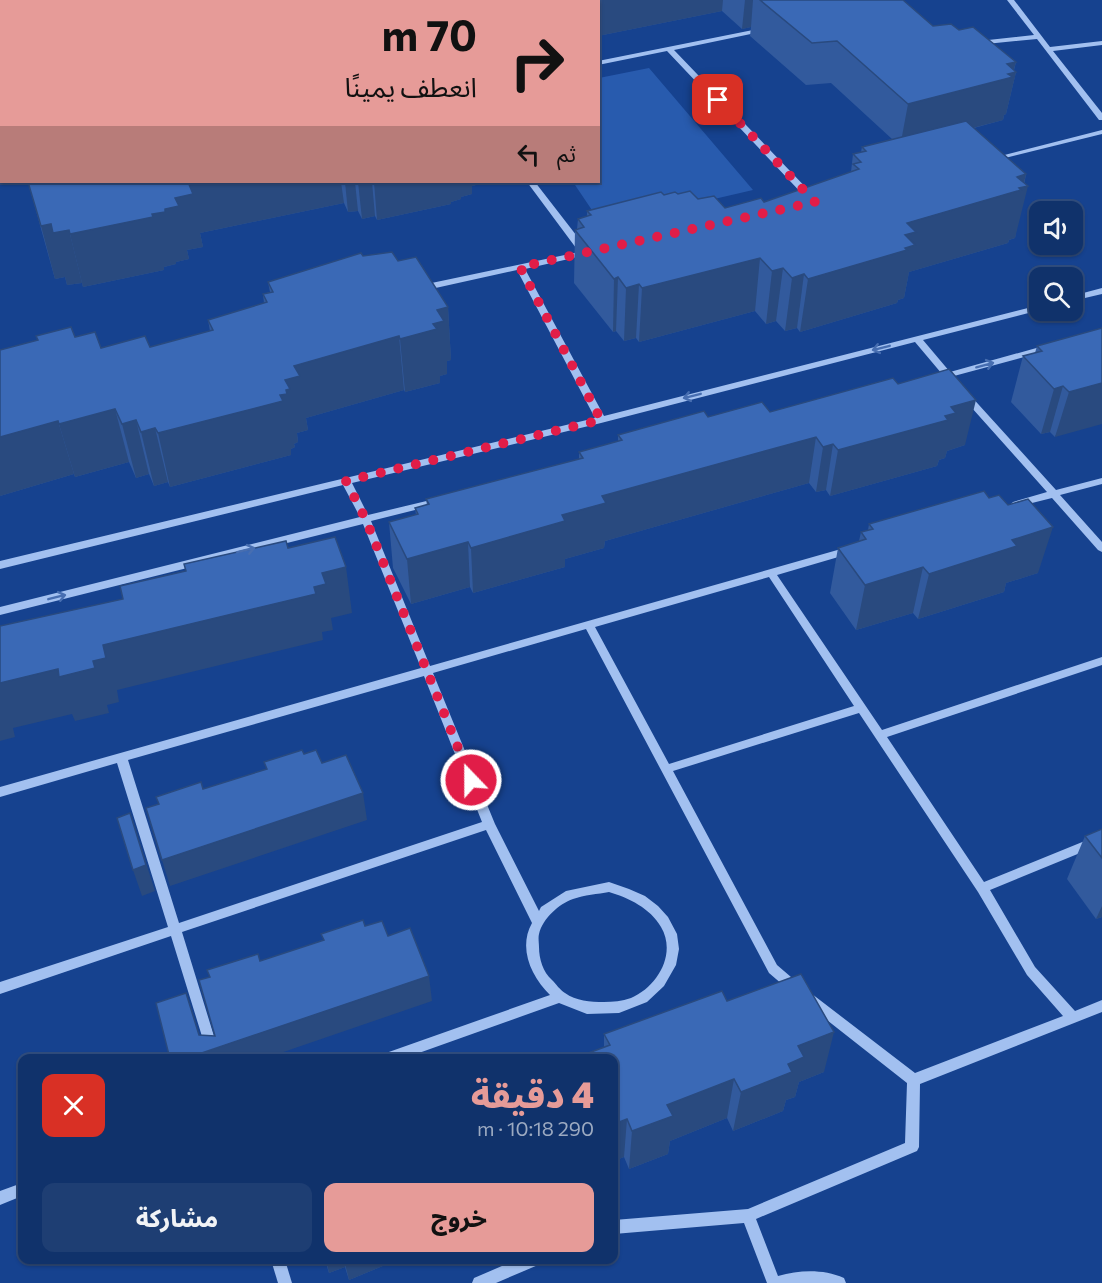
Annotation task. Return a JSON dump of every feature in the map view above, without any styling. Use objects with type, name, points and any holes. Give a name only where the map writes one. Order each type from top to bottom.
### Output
[{"type":"street","points":[[1010,0],[1102,118]]},
{"type":"street","points":[[600,63],[770,28]]},
{"type":"street","points":[[966,43],[1039,37]]},
{"type":"street","points":[[1050,49],[1102,43]]},
{"type":"street","points":[[669,48],[815,202]]},
{"type":"street","points":[[987,160],[1102,132]]},
{"type":"street","points":[[532,183],[585,253]]},
{"type":"street","points":[[803,205],[826,200]]},
{"type":"street","points":[[416,290],[596,250]]},
{"type":"street","points":[[520,267],[601,420]]},
{"type":"street","points":[[1083,296],[1102,291]]},
{"type":"street","points":[[0,566],[601,420],[1029,310]]},
{"type":"street","points":[[917,339],[1102,548]]},
{"type":"street","points":[[936,378],[1058,345]]},
{"type":"street","points":[[346,481],[366,520],[489,824],[537,920]]},
{"type":"street","points":[[1007,506],[1102,481]]},
{"type":"street","points":[[0,611],[447,500]]},
{"type":"street","points":[[0,792],[861,548]]},
{"type":"street","points":[[771,573],[982,888],[1031,971],[1073,1018]]},
{"type":"street","points":[[589,626],[773,969],[914,1080]]},
{"type":"street","points":[[879,735],[1102,661]]},
{"type":"street","points":[[666,769],[862,708]]},
{"type":"street","points":[[121,757],[213,1054]]},
{"type":"street","points":[[0,988],[489,824]]},
{"type":"street","points":[[982,888],[1102,839]]},
{"type":"street","points":[[609,887],[630,892],[648,903],[662,917],[670,935],[672,954],[667,973],[653,991],[633,1004],[600,1008],[583,1007],[560,997],[542,981],[533,961],[530,940],[537,920],[550,905],[567,894],[588,888],[609,887]]},
{"type":"street","points":[[400,1054],[560,997]]},
{"type":"street","points":[[914,1080],[1102,1006]]},
{"type":"street","points":[[618,1227],[748,1216],[914,1146],[914,1080]]},
{"type":"street","points":[[0,1198],[18,1191]]},
{"type":"street","points":[[748,1216],[776,1283],[799,1277],[825,1278],[839,1283]]},
{"type":"street","points":[[279,1264],[285,1283]]},
{"type":"street","points":[[479,1283],[524,1264]]},
{"type":"shaded area","points":[[649,68],[753,190],[602,225],[574,183],[600,183],[600,78]]},
{"type":"building","points":[[760,0],[903,0],[933,26],[951,24],[959,30],[973,27],[1016,62],[1007,64],[1016,72],[1008,74],[1013,77],[908,104],[837,41],[812,43]]},
{"type":"building","points":[[966,121],[1026,174],[1017,177],[1028,186],[907,223],[916,232],[905,235],[915,245],[905,248],[907,250],[808,279],[804,274],[792,278],[783,268],[772,271],[760,258],[642,288],[639,284],[626,288],[618,277],[614,279],[575,230],[584,227],[578,219],[591,215],[587,211],[661,192],[664,195],[690,191],[698,199],[714,196],[725,208],[761,198],[764,202],[859,169],[853,164],[861,162],[853,154],[866,151],[862,147]]},
{"type":"building","points":[[28,183],[188,183],[193,194],[175,198],[179,206],[152,214],[153,217],[70,234],[69,230],[53,233],[51,224],[41,226]]},
{"type":"building","points":[[392,252],[398,261],[416,257],[448,307],[437,310],[444,321],[433,324],[437,329],[400,339],[399,336],[294,366],[300,376],[285,380],[290,389],[286,390],[287,394],[280,395],[283,401],[158,433],[155,428],[141,432],[136,420],[122,424],[115,409],[59,424],[58,421],[0,437],[0,350],[38,340],[36,336],[71,327],[75,337],[95,332],[101,348],[145,336],[150,347],[213,330],[208,320],[267,302],[263,294],[273,292],[268,282],[361,253],[363,256]]},
{"type":"building","points":[[1102,328],[1102,383],[1069,392],[1063,386],[1054,389],[1023,356],[1042,351],[1037,346]]},
{"type":"building","points":[[949,369],[976,400],[951,407],[956,413],[945,416],[948,420],[838,450],[833,444],[823,447],[816,437],[602,496],[606,503],[562,515],[565,521],[471,548],[468,542],[407,559],[389,522],[418,514],[415,508],[429,504],[426,499],[583,458],[579,452],[622,440],[618,435],[704,411],[708,417],[762,402],[770,412],[893,378],[898,384]]},
{"type":"building","points":[[984,491],[989,498],[999,495],[1008,505],[1028,499],[1053,527],[1012,540],[1017,546],[929,574],[923,567],[865,585],[838,548],[866,539],[861,532],[873,529],[869,524]]},
{"type":"building","points":[[335,537],[346,567],[322,573],[326,584],[314,587],[316,594],[103,645],[106,658],[93,661],[95,668],[59,677],[58,669],[0,683],[0,626],[123,599],[120,586],[186,571],[184,564],[286,541],[288,548]]},
{"type":"building","points":[[302,750],[304,754],[316,750],[322,763],[346,755],[363,793],[162,860],[146,808],[159,804],[156,797],[201,782],[203,789],[267,769],[264,762]]},
{"type":"building","points":[[130,813],[146,865],[133,870],[117,818]]},
{"type":"building","points":[[1102,829],[1102,858],[1085,836]]},
{"type":"building","points":[[363,920],[365,926],[382,921],[388,936],[410,928],[429,976],[199,1054],[169,1054],[156,1003],[186,993],[199,1035],[215,1036],[199,980],[210,977],[207,970],[258,954],[260,961],[324,940],[321,934]]},
{"type":"building","points":[[801,974],[834,1032],[798,1046],[804,1057],[788,1064],[792,1072],[741,1092],[734,1079],[667,1105],[673,1116],[632,1131],[627,1119],[618,1122],[618,1054],[586,1054],[610,1045],[604,1034],[722,991],[727,1001]]},
{"type":"route","points":[[471,780],[366,520],[346,481],[601,420],[520,267],[815,202],[718,100]]}]
